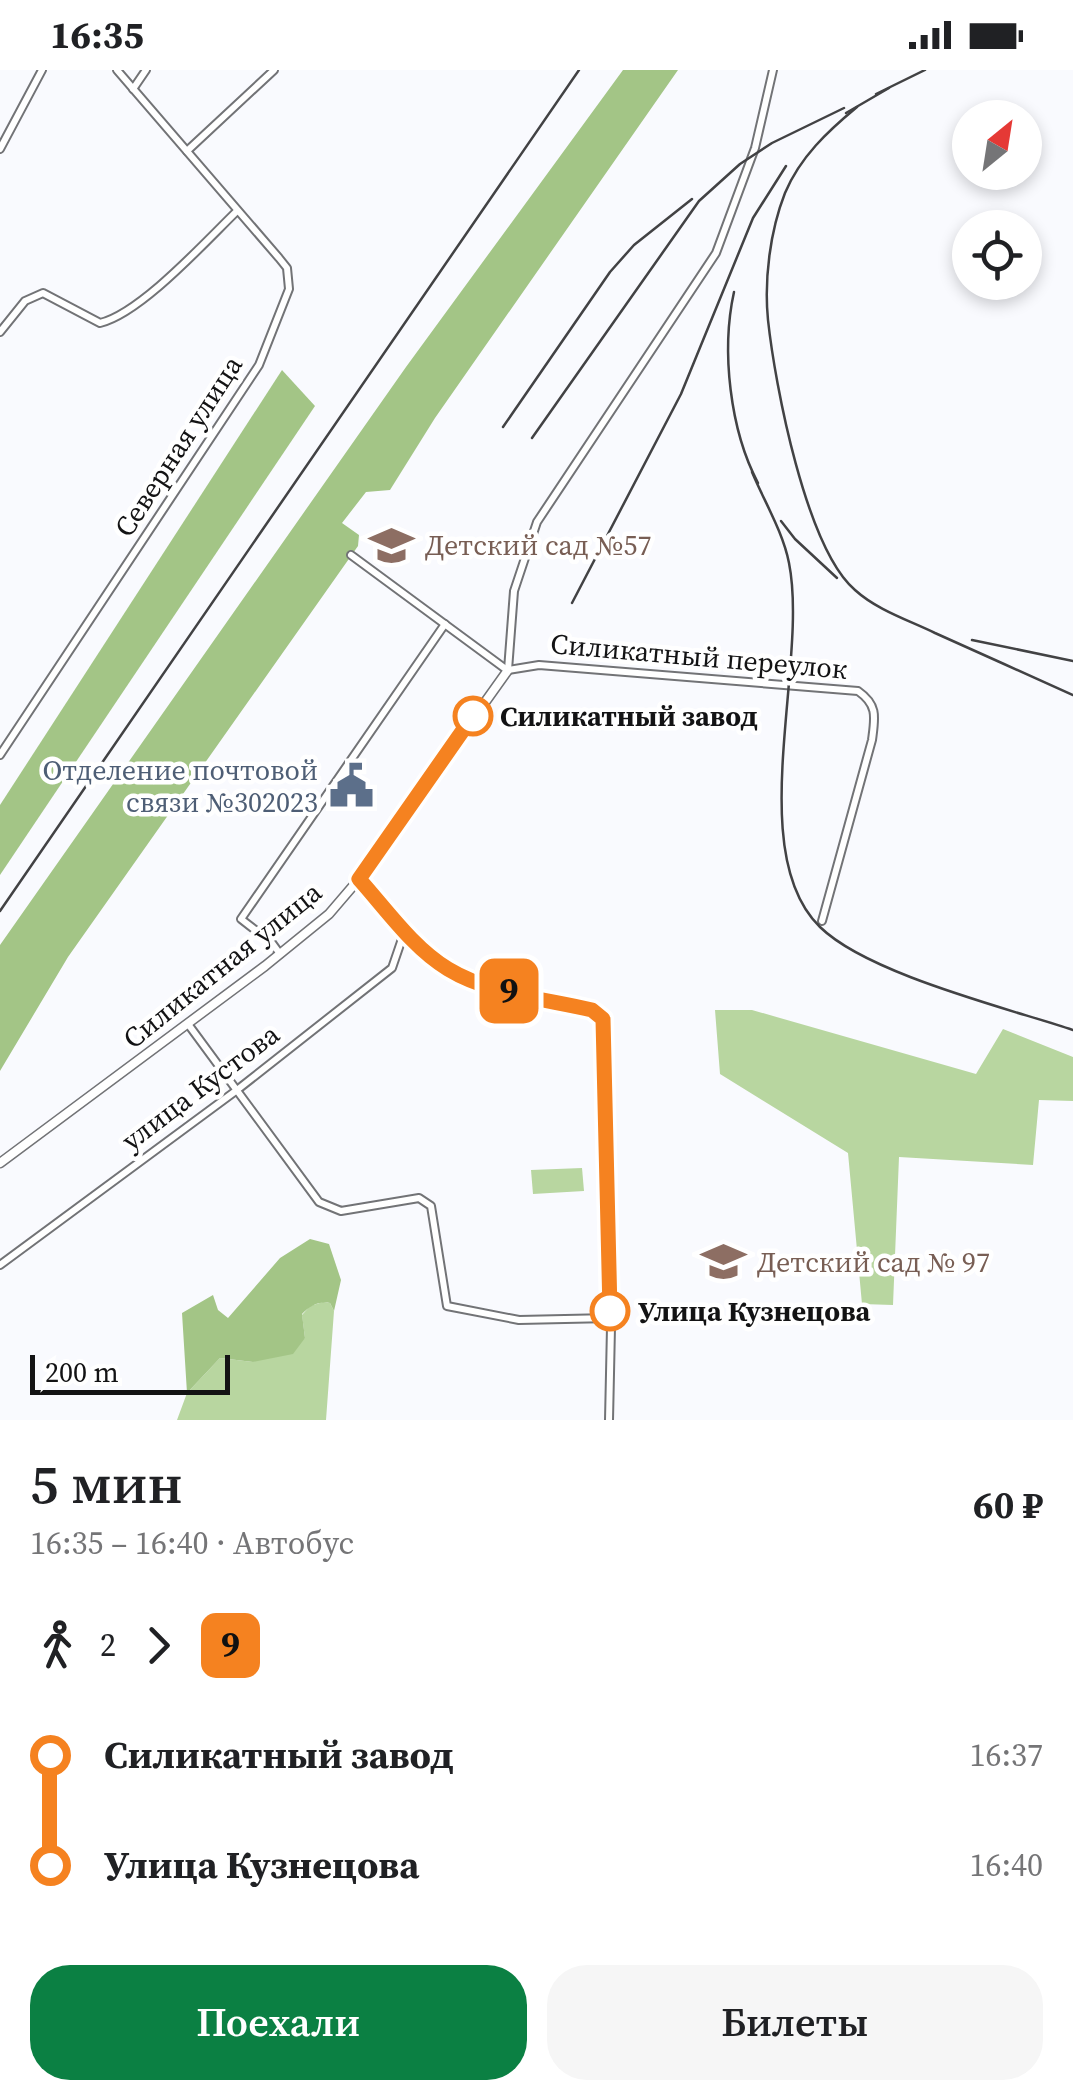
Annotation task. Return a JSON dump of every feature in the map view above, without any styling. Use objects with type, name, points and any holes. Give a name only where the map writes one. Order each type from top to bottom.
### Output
[{"type":"street","points":[[0,150],[42,70]]},
{"type":"street","name":"Северная улица","points":[[0,755],[259,365],[289,289],[290,278],[280,258],[117,70]]},
{"type":"street","points":[[133,88],[146,70]]},
{"type":"street","points":[[186,152],[274,70]]},
{"type":"street","points":[[508,670],[514,591],[537,522],[716,253],[755,148],[773,70]]},
{"type":"street","points":[[0,332],[25,301],[43,294],[100,323],[112,320],[148,295],[237,211]]},
{"type":"street","points":[[351,554],[508,670]]},
{"type":"street","points":[[280,954],[272,943],[240,919],[445,624]]},
{"type":"street","name":"Силикатный переулок","points":[[508,670],[539,665],[858,690],[870,700],[876,713],[858,798],[822,922]]},
{"type":"street","name":"Силикатная улица","points":[[0,1164],[329,914],[359,879],[508,670]]},
{"type":"street","points":[[359,879],[428,955],[465,978],[600,1015],[604,1023],[604,1151],[611,1318],[609,1420]]},
{"type":"street","name":"улица Кустова","points":[[0,1264],[236,1090],[392,968],[405,930]]},
{"type":"street","points":[[188,1024],[319,1202],[342,1211],[419,1198],[431,1206],[447,1306],[519,1320],[611,1318]]},
{"type":"green space","points":[[623,70],[678,70],[435,418],[390,490],[366,492],[342,523],[359,535],[358,546],[68,957],[0,1071],[0,945],[406,367]]},
{"type":"green space","points":[[282,370],[315,406],[0,875],[0,805]]},
{"type":"green space","points":[[715,1010],[752,1010],[976,1074],[1003,1029],[1073,1057],[1073,1101],[1039,1100],[1033,1165],[899,1157],[893,1305],[862,1304],[848,1153],[720,1074]]},
{"type":"green space","points":[[582,1168],[584,1191],[533,1194],[531,1170]]},
{"type":"green space","points":[[310,1239],[329,1244],[341,1280],[334,1311],[330,1303],[322,1303],[302,1314],[305,1338],[293,1354],[253,1362],[220,1358],[187,1393],[182,1313],[213,1295],[218,1310],[228,1318],[280,1258]]},
{"type":"green space","points":[[330,1303],[334,1311],[326,1420],[177,1420],[187,1393],[220,1358],[253,1362],[305,1338],[302,1315],[310,1306]]},
{"type":"railway","points":[[0,911],[579,70]]},
{"type":"railway","points":[[876,94],[925,70]]},
{"type":"railway","points":[[846,113],[889,88]]},
{"type":"railway","points":[[857,107],[816,145],[798,168],[775,223],[769,256],[767,305],[772,349],[786,423],[808,503],[837,569],[864,597],[893,614],[1073,695]]},
{"type":"railway","points":[[532,438],[699,201],[740,164],[772,143],[844,108]]},
{"type":"railway","points":[[572,603],[681,394],[753,218],[786,166]]},
{"type":"railway","points":[[503,427],[610,272],[634,245],[692,199]]},
{"type":"railway","points":[[734,292],[728,339],[731,390],[741,439],[758,483]]},
{"type":"railway","points":[[752,472],[789,563],[793,604],[782,805],[785,853],[797,894],[820,927],[871,960],[940,988],[1073,1030]]},
{"type":"railway","points":[[781,521],[837,578]]},
{"type":"railway","points":[[972,640],[1073,661]]},
{"type":"bus line","name":"9","points":[[473,716],[359,879],[444,968],[484,984],[592,1010],[603,1019],[610,1311]]},
{"type":"place","name":"Детский сад №57","points":[[392,545]]},
{"type":"place","name":"Силикатный завод","points":[[473,716]]},
{"type":"place","name":"Отделение почтовой связи №302023","points":[[351,786]]},
{"type":"place","name":"Детский сад № 97","points":[[724,1262]]},
{"type":"place","name":"Улица Кузнецова","points":[[610,1311]]}]
